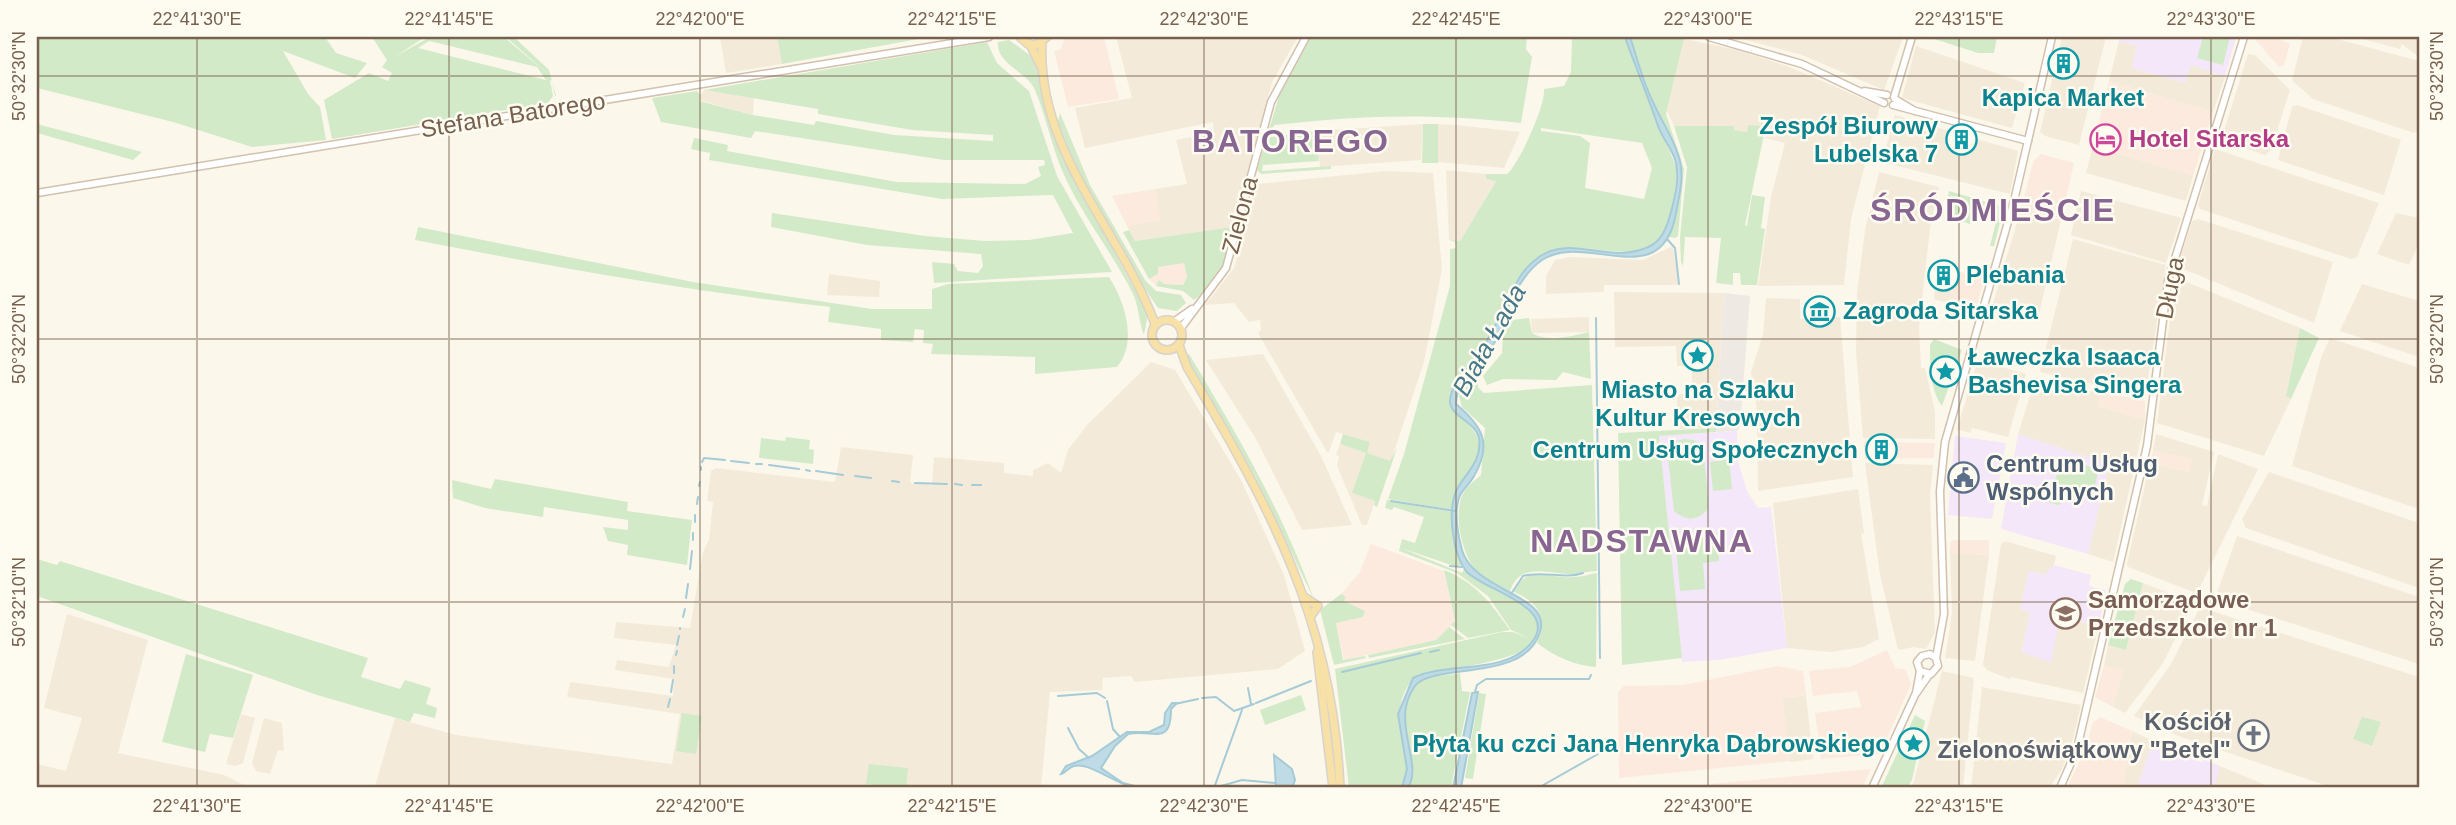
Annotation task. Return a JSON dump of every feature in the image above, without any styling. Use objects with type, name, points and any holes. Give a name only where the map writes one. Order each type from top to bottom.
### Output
[{"type":"main road","points":[[1020,37],[1030,44],[1042,69],[1058,129],[1076,176],[1147,301],[1156,324]]},
{"type":"main road","points":[[1030,44],[1044,40],[1042,69]]},
{"type":"main road","points":[[1147,301],[1165,319],[1175,321],[1181,328],[1179,345],[1187,368],[1266,505],[1303,596],[1318,606],[1310,617],[1331,701],[1340,788]]},
{"type":"main road","points":[[1165,319],[1156,324],[1152,332],[1154,343],[1161,349],[1171,350],[1179,345]]},
{"type":"main road","points":[[1171,350],[1187,368]]},
{"type":"main road","points":[[1317,645],[1333,788]]},
{"type":"street","name":"Stefana Batorego","points":[[37,193],[989,37]]},
{"type":"street","name":"Zielona","points":[[1181,328],[1226,268],[1271,102],[1306,37]]},
{"type":"street","points":[[1709,37],[1782,56],[1914,111],[2028,141]]},
{"type":"street","points":[[1890,99],[1912,37]]},
{"type":"street","points":[[1872,788],[1915,695],[1929,675],[1938,668],[1936,658],[1944,611],[1940,491],[1945,442],[2014,201],[2052,37]]},
{"type":"street","name":"Długa","points":[[2060,788],[2071,767],[2079,740],[2140,480],[2150,427],[2168,281],[2244,37]]},
{"type":"street","name":"Zielona","points":[[1175,321],[1194,308]]},
{"type":"street","points":[[1915,695],[1920,671],[1919,659],[1927,654],[1941,634]]},
{"type":"street","points":[[1927,654],[1936,658]]},
{"type":"street","points":[[1920,671],[1929,675]]},
{"type":"shaded area","points":[[720,37],[777,37],[782,64],[726,73]]},
{"type":"shaded area","points":[[1065,37],[1104,37],[1119,99],[1068,107],[1054,51],[1061,49]]},
{"type":"shaded area","points":[[1116,37],[1298,37],[1272,82],[1232,227],[1135,241],[1127,226],[1160,220],[1155,189],[1187,184],[1176,140],[1214,133],[1213,122],[1085,148],[1075,108],[1132,98]]},
{"type":"shaded area","points":[[1735,37],[1903,37],[1884,90],[1802,55]]},
{"type":"shaded area","points":[[2062,37],[2106,37],[2079,145],[2045,136],[2040,132]]},
{"type":"shaded area","points":[[2120,37],[2236,37],[2225,77],[2191,65],[2185,83],[2132,68],[2137,46],[2119,41]]},
{"type":"shaded area","points":[[2253,37],[2274,37],[2290,44],[2284,65],[2279,67]]},
{"type":"shaded area","points":[[2303,37],[2330,37],[2419,61],[2418,131],[2414,133],[2313,99],[2292,80]]},
{"type":"shaded area","points":[[2356,37],[2419,37],[2419,57],[2402,44],[2400,49]]},
{"type":"shaded area","points":[[1684,39],[1738,50],[1787,66],[1880,106],[1851,219],[1844,285],[1758,286],[1771,197],[1785,143],[1765,138],[1762,122],[1761,126],[1747,132],[1733,130],[1733,126],[1674,126],[1667,111]]},
{"type":"shaded area","points":[[2119,41],[2137,46],[2132,68],[2185,83],[2191,65],[2225,77],[2213,112],[2109,81]]},
{"type":"shaded area","points":[[1916,46],[2025,83],[2012,128],[1902,98]]},
{"type":"shaded area","points":[[2248,54],[2255,55],[2290,90],[2271,150],[2265,155],[2223,141],[2222,137]]},
{"type":"shaded area","points":[[2109,81],[2213,112],[2193,176],[2093,146]]},
{"type":"shaded area","points":[[704,90],[754,98],[753,115],[698,100]]},
{"type":"shaded area","points":[[2297,105],[2401,140],[2384,195],[2278,160],[2292,107]]},
{"type":"shaded area","points":[[1895,115],[2018,151],[2010,194],[1882,162]]},
{"type":"shaded area","points":[[1423,124],[1421,160],[1320,167],[1317,131]]},
{"type":"shaded area","points":[[1438,124],[1520,132],[1504,168],[1438,162]]},
{"type":"shaded area","points":[[2093,146],[2193,176],[2186,201],[2086,173]]},
{"type":"shaded area","points":[[2215,149],[2379,203],[2357,257],[2351,259],[2200,209],[2198,205]]},
{"type":"shaded area","points":[[2041,154],[2074,163],[2061,220],[2021,209],[2033,162]]},
{"type":"shaded area","points":[[1446,170],[1486,174],[1486,179],[1496,180],[1460,241],[1449,240]]},
{"type":"shaded area","points":[[1386,171],[1433,173],[1442,269],[1424,362],[1391,461],[1353,493],[1375,501],[1367,525],[1362,525],[1337,466],[1339,456],[1336,455],[1340,444],[1366,453],[1370,442],[1336,432],[1327,452],[1258,333],[1261,330],[1260,320],[1249,322],[1234,303],[1205,305],[1234,268],[1258,184]]},
{"type":"shaded area","points":[[1879,172],[1939,187],[1930,228],[1919,327],[1921,368],[1925,368],[1935,412],[1935,439],[1863,438],[1856,352],[1857,293],[1865,230]]},
{"type":"shaded area","points":[[1155,189],[1160,220],[1127,226],[1112,196]]},
{"type":"shaded area","points":[[2081,191],[2181,218],[2166,263],[2071,235]]},
{"type":"shaded area","points":[[2021,209],[2061,220],[2039,314],[1993,303]]},
{"type":"shaded area","points":[[2396,213],[2419,218],[2419,243],[2409,265],[2377,254]]},
{"type":"shaded area","points":[[2198,219],[2333,262],[2314,323],[2181,268],[2179,263],[2192,221]]},
{"type":"shaded area","points":[[2073,239],[2166,265],[2145,396],[2040,372]]},
{"type":"shaded area","points":[[1673,246],[1679,285],[1604,285],[1604,292],[1546,294],[1546,276],[1555,260],[1571,257],[1643,260]]},
{"type":"shaded area","points":[[1184,262],[1187,277],[1183,285],[1163,284],[1159,280],[1156,286],[1149,279],[1158,272],[1157,267]]},
{"type":"shaded area","points":[[1936,265],[1957,271],[1948,303],[1934,299]]},
{"type":"shaded area","points":[[1957,271],[1984,279],[1975,311],[1948,303]]},
{"type":"shaded area","points":[[829,274],[880,281],[879,297],[827,295]]},
{"type":"shaded area","points":[[2179,279],[2300,328],[2286,396],[2291,399],[2264,456],[2157,423],[2175,280]]},
{"type":"shaded area","points":[[2362,284],[2419,301],[2419,357],[2340,331]]},
{"type":"shaded area","name":"Miasto na Szlaku Kultur Kresowych","points":[[1614,292],[1724,293],[1716,428],[1677,429],[1677,395],[1688,392],[1692,387],[1692,366],[1677,366],[1676,346],[1615,347]]},
{"type":"shaded area","points":[[1724,293],[1750,296],[1740,427],[1737,431],[1716,432]]},
{"type":"shaded area","points":[[1766,298],[1800,299],[1800,319],[1840,317],[1853,477],[1758,491],[1757,411],[1751,372],[1763,334]]},
{"type":"shaded area","points":[[1589,317],[1589,332],[1532,333],[1531,319]]},
{"type":"shaded area","points":[[2330,338],[2419,368],[2419,509],[2292,466],[2321,358]]},
{"type":"shaded area","points":[[1263,354],[1321,456],[1352,525],[1302,530],[1256,439],[1206,360]]},
{"type":"shaded area","points":[[1978,360],[2026,374],[2008,437],[1972,428],[1970,433],[1957,429]]},
{"type":"shaded area","points":[[1151,362],[1175,370],[1241,480],[1284,575],[1305,651],[1278,669],[1135,682],[1131,676],[1103,678],[1102,690],[1050,692],[1041,788],[369,788],[375,786],[395,718],[456,735],[672,764],[680,714],[567,697],[570,682],[673,696],[674,679],[615,670],[617,660],[669,667],[676,645],[614,638],[616,622],[690,628],[703,552],[709,540],[713,502],[707,501],[711,471],[716,468],[835,482],[841,447],[913,455],[910,483],[932,485],[934,457],[1004,463],[1004,473],[1033,476],[1033,470],[1048,463],[1061,473],[1068,450],[1087,425]]},
{"type":"shaded area","points":[[2036,377],[2081,391],[2101,392],[2098,406],[2145,420],[2113,562],[2088,554],[2109,464],[2018,434]]},
{"type":"shaded area","points":[[2101,392],[2145,401],[2145,420],[2098,406]]},
{"type":"shaded area","points":[[1737,431],[1738,461],[1747,491],[1758,508],[1771,507],[1787,648],[1719,660],[1682,662],[1659,436]]},
{"type":"shaded area","points":[[2018,434],[2109,464],[2088,554],[2001,529]]},
{"type":"shaded area","points":[[2156,434],[2214,452],[2202,505],[2207,506],[2218,454],[2258,469],[2199,589],[2194,592],[2128,567],[2127,564],[2150,463],[2189,472],[2191,459],[2153,451]]},
{"type":"shaded area","points":[[1955,436],[2006,443],[1992,519],[1948,515]]},
{"type":"shaded area","points":[[1864,442],[1935,443],[1934,458],[1865,459]]},
{"type":"shaded area","points":[[2153,451],[2192,459],[2189,472],[2150,463]]},
{"type":"shaded area","points":[[1865,463],[1933,465],[1930,495],[1935,632],[1926,649],[1914,647],[1898,650],[1880,575]]},
{"type":"shaded area","points":[[2269,472],[2419,523],[2419,588],[2246,528],[2242,519]]},
{"type":"shaded area","points":[[1858,489],[1864,533],[1861,534],[1879,639],[1863,647],[1831,652],[1787,648],[1773,503]]},
{"type":"shaded area","points":[[2237,536],[2419,597],[2419,664],[2215,599]]},
{"type":"shaded area","points":[[1954,540],[1989,540],[1989,555],[1950,553],[1950,543]]},
{"type":"shaded area","points":[[2005,541],[2056,556],[2053,569],[2047,575],[2029,571],[2020,609],[2030,612],[2022,652],[2060,617],[2099,625],[2083,693],[2011,677],[2009,679],[1987,670],[1983,665],[2001,544]]},
{"type":"shaded area","points":[[1371,544],[1444,571],[1455,622],[1436,640],[1344,660],[1336,623],[1362,617],[1365,611],[1344,601],[1346,597],[1341,594],[1360,572]]},
{"type":"shaded area","points":[[1950,553],[1989,555],[1975,661],[1945,658],[1952,613]]},
{"type":"shaded area","name":"Samorządowe Przedszkole nr 1","points":[[2054,565],[2091,575],[2089,586],[2106,590],[2099,625],[2060,617],[2051,663],[2022,652],[2030,612],[2020,609],[2029,571],[2046,575],[2048,568],[2053,569]]},
{"type":"shaded area","points":[[2143,583],[2189,601],[2191,607],[2163,663],[2125,713],[2113,707],[2123,671],[2104,666],[2108,645],[2126,650]]},
{"type":"shaded area","points":[[2205,609],[2419,677],[2419,788],[2334,788],[2181,737],[2134,716],[2171,664],[2198,611]]},
{"type":"shaded area","points":[[67,614],[148,640],[118,753],[224,775],[244,785],[261,788],[37,787],[37,764],[66,771],[82,718],[44,708]]},
{"type":"shaded area","points":[[1887,650],[1895,668],[1905,669],[1911,684],[1880,754],[1821,759],[1815,713],[1861,707],[1857,691],[1813,696],[1809,671],[1850,667]]},
{"type":"shaded area","points":[[1778,666],[1803,671],[1806,695],[1782,698],[1790,761],[1619,778],[1618,692],[1624,686],[1683,685]]},
{"type":"shaded area","points":[[2104,666],[2123,671],[2113,707],[2095,697]]},
{"type":"shaded area","points":[[1942,671],[1974,678],[1963,788],[1912,788]]},
{"type":"shaded area","points":[[1982,687],[2081,705],[2062,769],[2049,788],[1971,788]]},
{"type":"shaded area","points":[[1806,695],[1813,759],[1790,762],[1782,698]]},
{"type":"shaded area","points":[[241,714],[255,718],[243,763],[236,766],[226,764]]},
{"type":"shaded area","points":[[2100,717],[2132,731],[2123,788],[2067,788],[2087,746],[2092,724]]},
{"type":"shaded area","points":[[264,718],[282,723],[284,751],[278,750],[270,774],[256,771],[252,763]]},
{"type":"shaded area","points":[[2132,731],[2153,741],[2137,788],[2123,788]]},
{"type":"shaded area","points":[[2153,741],[2203,763],[2203,759],[2220,766],[2214,788],[2137,788]]},
{"type":"shaded area","points":[[2220,766],[2263,784],[2263,788],[2214,788]]},
{"type":"shaded area","points":[[1871,769],[1862,788],[1711,788],[1711,784]]},
{"type":"green space","points":[[37,37],[325,37],[336,53],[367,63],[355,78],[283,51],[308,94],[320,107],[326,140],[252,147],[173,122],[37,88]]},
{"type":"green space","points":[[372,37],[425,37],[396,56],[430,37],[504,37],[549,75],[506,37],[514,37],[549,70],[553,96],[548,103],[332,139],[324,100],[369,73],[388,81],[392,73],[382,67],[387,60]],"holes":[[[429,41],[537,67],[546,80],[418,48]]]},
{"type":"green space","points":[[777,37],[929,37],[782,64]]},
{"type":"green space","points":[[1311,37],[1527,37],[1526,49],[1532,57],[1521,123],[1398,116],[1274,125],[1271,137],[1317,131],[1319,161],[1263,165],[1262,171],[1331,166],[1331,169],[1261,174],[1257,170],[1279,96]]},
{"type":"green space","points":[[1572,37],[1625,37],[1676,167],[1673,202],[1662,235],[1650,246],[1634,251],[1559,249],[1542,255],[1532,263],[1515,283],[1485,344],[1459,382],[1452,398],[1452,408],[1469,424],[1478,438],[1480,449],[1457,493],[1453,510],[1388,499],[1404,454],[1450,286],[1450,249],[1456,248],[1455,242],[1449,240],[1460,241],[1496,181],[1486,179],[1486,174],[1507,174],[1518,159],[1541,108],[1544,89],[1564,86],[1571,72]],"holes":[[[1541,128],[1642,143],[1652,168],[1644,199],[1585,188],[1590,143],[1580,136],[1541,131]]]},
{"type":"green space","points":[[1630,37],[1684,39],[1666,114],[1684,169],[1678,236],[1675,238],[1669,237],[1682,181],[1671,140],[1652,100]]},
{"type":"green space","points":[[1928,37],[1997,37],[1994,53],[1978,53]]},
{"type":"green space","points":[[2203,37],[2230,37],[2223,65],[2197,58]]},
{"type":"green space","points":[[1009,40],[1034,58],[1067,166],[1148,314],[1144,335],[1133,294],[1065,177],[1035,90],[1026,78],[1002,57],[998,42]]},
{"type":"green space","points":[[987,42],[997,63],[1029,91],[1057,176],[1112,272],[934,283],[932,262],[954,264],[958,271],[978,273],[983,266],[981,254],[867,245],[771,227],[772,213],[925,236],[985,241],[1029,240],[1073,233],[1053,195],[942,199],[709,160],[710,153],[691,149],[694,138],[728,145],[727,151],[897,182],[1025,184],[1041,176],[1038,167],[1045,165],[1044,160],[944,160],[755,131],[751,138],[661,122],[652,98],[697,91],[701,96],[699,101],[753,115],[814,125],[816,121],[894,135],[993,141],[993,135],[912,130],[818,114],[818,109],[704,90]]},
{"type":"green space","points":[[1060,113],[1090,185],[1145,280],[1156,291],[1181,295],[1186,303],[1177,311],[1158,308],[1115,241],[1068,146],[1058,121]]},
{"type":"green space","points":[[1761,122],[1766,125],[1745,225],[1747,226],[1752,195],[1765,197],[1761,228],[1765,229],[1757,285],[1741,285],[1740,273],[1733,273],[1733,285],[1716,283],[1721,238],[1685,237],[1683,266],[1681,262],[1680,237],[1687,167],[1674,126],[1734,126],[1734,130],[1747,132],[1748,125],[1761,126]]},
{"type":"green space","points":[[37,124],[142,152],[133,160],[37,133]]},
{"type":"green space","points":[[1423,124],[1438,124],[1438,163],[1422,163]]},
{"type":"green space","points":[[1243,187],[1224,264],[1204,293],[1194,300],[1183,291],[1156,286],[1159,280],[1164,284],[1183,285],[1187,277],[1184,263],[1158,267],[1158,274],[1149,279],[1123,232],[1129,230],[1135,241],[1232,227]]},
{"type":"green space","points":[[1949,191],[2004,207],[1994,246],[1990,246],[1997,218],[1976,213],[1970,224],[1945,215]]},
{"type":"green space","points":[[418,227],[693,282],[872,309],[932,309],[932,289],[948,284],[1109,277],[1124,310],[1127,346],[1117,367],[1035,374],[1035,357],[931,354],[933,344],[923,343],[924,330],[915,329],[913,342],[881,340],[881,329],[828,322],[830,307],[622,278],[415,240]]},
{"type":"green space","points":[[1529,318],[1532,333],[1545,338],[1589,332],[1591,379],[1563,372],[1556,380],[1503,379],[1487,385],[1483,376],[1502,353],[1504,321]]},
{"type":"green space","points":[[2300,328],[2319,338],[2291,399],[2286,396]]},
{"type":"green space","points":[[1934,339],[1962,350],[1942,406],[1931,377],[1930,345]]},
{"type":"green space","points":[[1189,354],[1274,506],[1315,602],[1255,476],[1186,356]]},
{"type":"green space","points":[[1479,372],[1478,387],[1484,393],[1592,385],[1597,571],[1572,574],[1535,571],[1520,576],[1510,591],[1482,576],[1469,561],[1462,541],[1459,508],[1465,490],[1481,475],[1485,428],[1462,407],[1459,396],[1473,373]]},
{"type":"green space","points":[[1716,428],[1716,432],[1659,436],[1682,658],[1622,665],[1618,433]]},
{"type":"green space","points":[[1343,434],[1370,442],[1367,453],[1390,461],[1397,448],[1377,507],[1374,505],[1375,501],[1352,493],[1366,453],[1340,444]]},
{"type":"green space","points":[[786,437],[810,440],[809,449],[814,450],[813,464],[759,458],[761,438],[785,441]]},
{"type":"green space","points":[[1694,440],[1703,447],[1709,507],[1693,518],[1683,517],[1674,511],[1667,450],[1676,441]]},
{"type":"green space","points":[[1729,459],[1732,489],[1713,491],[1710,462]]},
{"type":"green space","points":[[2061,459],[2099,469],[2093,494],[2065,487],[2060,505],[2049,503]]},
{"type":"green space","points":[[495,479],[628,502],[627,511],[692,520],[687,565],[627,555],[628,545],[608,541],[603,527],[628,530],[628,520],[544,507],[543,517],[485,508],[453,498],[452,480],[491,489]]},
{"type":"green space","points":[[1387,500],[1453,512],[1462,564],[1457,567],[1401,548],[1462,573],[1464,569],[1519,601],[1532,612],[1539,630],[1532,644],[1515,654],[1423,675],[1412,681],[1403,695],[1400,709],[1407,765],[1407,777],[1402,788],[1349,788],[1335,669],[1502,632],[1513,632],[1530,639],[1511,630],[1488,596],[1457,573],[1399,551],[1402,539],[1415,543],[1424,517],[1394,507],[1392,510],[1385,508]]},
{"type":"green space","points":[[1717,533],[1719,561],[1703,563],[1705,589],[1680,591],[1675,537]]},
{"type":"green space","points":[[37,559],[57,565],[60,561],[368,658],[361,677],[400,689],[405,680],[431,688],[426,704],[437,708],[435,718],[414,713],[410,722],[317,695],[37,596]]},
{"type":"green space","points":[[1444,570],[1482,594],[1510,630],[1468,638],[1451,625],[1455,621]]},
{"type":"green space","points":[[1597,573],[1596,667],[1565,660],[1537,643],[1541,626],[1539,612],[1529,601],[1514,592],[1526,577],[1533,574],[1580,577]]},
{"type":"green space","points":[[2131,579],[2143,583],[2126,650],[2108,645],[2125,584]]},
{"type":"green space","points":[[1341,594],[1346,597],[1344,601],[1365,611],[1363,617],[1336,623],[1343,660],[1366,658],[1334,665],[1320,610]]},
{"type":"green space","points":[[1449,627],[1465,639],[1369,658],[1368,655],[1436,640]]},
{"type":"green space","points":[[186,654],[253,675],[233,738],[210,734],[205,752],[162,742]]},
{"type":"green space","points":[[1460,673],[1462,691],[1470,692],[1451,788],[1407,788],[1411,777],[1411,763],[1404,717],[1405,702],[1411,690],[1422,680]]},
{"type":"green space","points":[[1479,693],[1486,694],[1473,779],[1465,778]]},
{"type":"green space","points":[[1301,695],[1306,710],[1265,725],[1260,710]]},
{"type":"green space","points":[[682,713],[702,716],[696,754],[676,751]]},
{"type":"green space","points":[[1915,715],[1925,721],[1912,780],[1907,788],[1881,788]]},
{"type":"green space","points":[[2362,717],[2381,722],[2372,746],[2353,739]]},
{"type":"green space","points":[[869,764],[908,768],[906,788],[866,784]]},
{"type":"water","name":"Biała Łada","points":[[1625,37],[1630,37],[1646,86],[1680,161],[1681,181],[1676,213],[1668,237],[1655,251],[1639,256],[1560,253],[1542,260],[1520,284],[1495,343],[1461,384],[1456,404],[1478,428],[1484,445],[1480,464],[1460,495],[1458,504],[1457,524],[1462,550],[1469,564],[1481,575],[1535,609],[1541,619],[1540,632],[1531,648],[1517,659],[1499,665],[1440,675],[1425,679],[1415,686],[1405,713],[1412,778],[1408,788],[1402,788],[1407,769],[1398,714],[1413,678],[1442,670],[1507,660],[1521,653],[1532,642],[1538,629],[1536,618],[1528,609],[1475,578],[1466,571],[1458,555],[1453,534],[1453,502],[1458,487],[1478,455],[1479,438],[1477,432],[1451,407],[1454,388],[1482,350],[1518,280],[1539,257],[1569,248],[1612,253],[1644,249],[1658,240],[1670,215],[1677,184],[1676,163],[1660,130]]},
{"type":"water","points":[[1478,692],[1461,788],[1453,788],[1472,693]]},
{"type":"water","points":[[1172,703],[1177,703],[1171,709],[1168,728],[1164,732],[1128,734],[1115,746],[1101,768],[1123,783],[1142,788],[1124,784],[1088,767],[1074,766],[1061,774],[1066,766],[1092,756],[1127,732],[1149,732],[1164,725],[1165,713]]},
{"type":"water","points":[[1274,755],[1292,769],[1295,780],[1292,788],[1276,787]]},
{"type":"waterway","points":[[1667,239],[1675,248],[1679,284]]},
{"type":"waterway","points":[[1596,318],[1600,658]]},
{"type":"waterway","points":[[702,462],[704,458],[725,460]]},
{"type":"waterway","points":[[731,461],[749,463]]},
{"type":"waterway","points":[[756,464],[762,464]]},
{"type":"waterway","points":[[769,465],[799,469]]},
{"type":"waterway","points":[[806,470],[810,471]]},
{"type":"waterway","points":[[816,471],[843,475]]},
{"type":"waterway","points":[[855,476],[871,478]]},
{"type":"waterway","points":[[892,481],[899,482]]},
{"type":"waterway","points":[[699,486],[700,482]]},
{"type":"waterway","points":[[915,483],[947,484]]},
{"type":"waterway","points":[[955,484],[962,485]]},
{"type":"waterway","points":[[972,485],[981,485]]},
{"type":"waterway","points":[[697,504],[698,497]]},
{"type":"waterway","points":[[1391,501],[1455,511]]},
{"type":"waterway","points":[[695,515],[695,522]]},
{"type":"waterway","points":[[693,533],[693,540]]},
{"type":"waterway","points":[[690,569],[692,551]]},
{"type":"waterway","points":[[1450,566],[1462,567]]},
{"type":"waterway","points":[[1511,594],[1523,576],[1568,576],[1583,573]]},
{"type":"waterway","points":[[686,598],[688,584]]},
{"type":"waterway","points":[[683,617],[685,609]]},
{"type":"waterway","points":[[677,645],[679,636]]},
{"type":"waterway","points":[[1430,652],[1439,650]]},
{"type":"waterway","points":[[676,655],[677,651]]},
{"type":"waterway","points":[[1342,672],[1421,653]]},
{"type":"waterway","points":[[674,666],[674,673]]},
{"type":"waterway","points":[[1475,692],[1477,685],[1486,679],[1589,679],[1591,675]]},
{"type":"waterway","points":[[671,692],[673,680]]},
{"type":"waterway","points":[[1256,703],[1311,681]]},
{"type":"waterway","points":[[1248,688],[1251,704]]},
{"type":"waterway","points":[[1058,696],[1097,693],[1105,698]]},
{"type":"waterway","points":[[1202,698],[1216,697],[1234,711],[1254,704]]},
{"type":"waterway","points":[[668,707],[670,699]]},
{"type":"waterway","points":[[1175,704],[1198,699]]},
{"type":"waterway","points":[[1107,701],[1113,729],[1120,737]]},
{"type":"waterway","points":[[1214,788],[1242,710]]},
{"type":"waterway","points":[[1068,728],[1079,749],[1089,758]]},
{"type":"waterway","points":[[1538,788],[1598,754]]},
{"type":"waterway","points":[[1214,788],[1242,780],[1275,783]]},
{"type":"place","name":"Kapica Market","points":[[2063,64]]},
{"type":"place","name":"Hotel Sitarska","points":[[2106,139]]},
{"type":"place","name":"Zespół Biurowy Lubelska 7","points":[[1961,140]]},
{"type":"place","name":"Plebania","points":[[1943,275]]},
{"type":"place","name":"Zagroda Sitarska","points":[[1820,311]]},
{"type":"place","name":"Miasto na Szlaku Kultur Kresowych","points":[[1698,356]]},
{"type":"place","name":"Ławeczka Isaaca Bashevisa Singera","points":[[1945,371]]},
{"type":"place","name":"Centrum Usług Społecznych","points":[[1881,450]]},
{"type":"place","name":"Centrum Usług Wspólnych","points":[[1963,478]]},
{"type":"place","name":"Samorządowe Przedszkole nr 1","points":[[2065,614]]},
{"type":"place","name":"Kościół Zielonoświątkowy \"Betel\"","points":[[2254,736]]},
{"type":"place","name":"Płyta ku czci Jana Henryka Dąbrowskiego","points":[[1913,744]]},
{"type":"district","name":"BATOREGO","points":[[1291,141]]},
{"type":"district","name":"ŚRÓDMIEŚCIE","points":[[1993,210]]},
{"type":"district","name":"NADSTAWNA","points":[[1642,541]]}]
